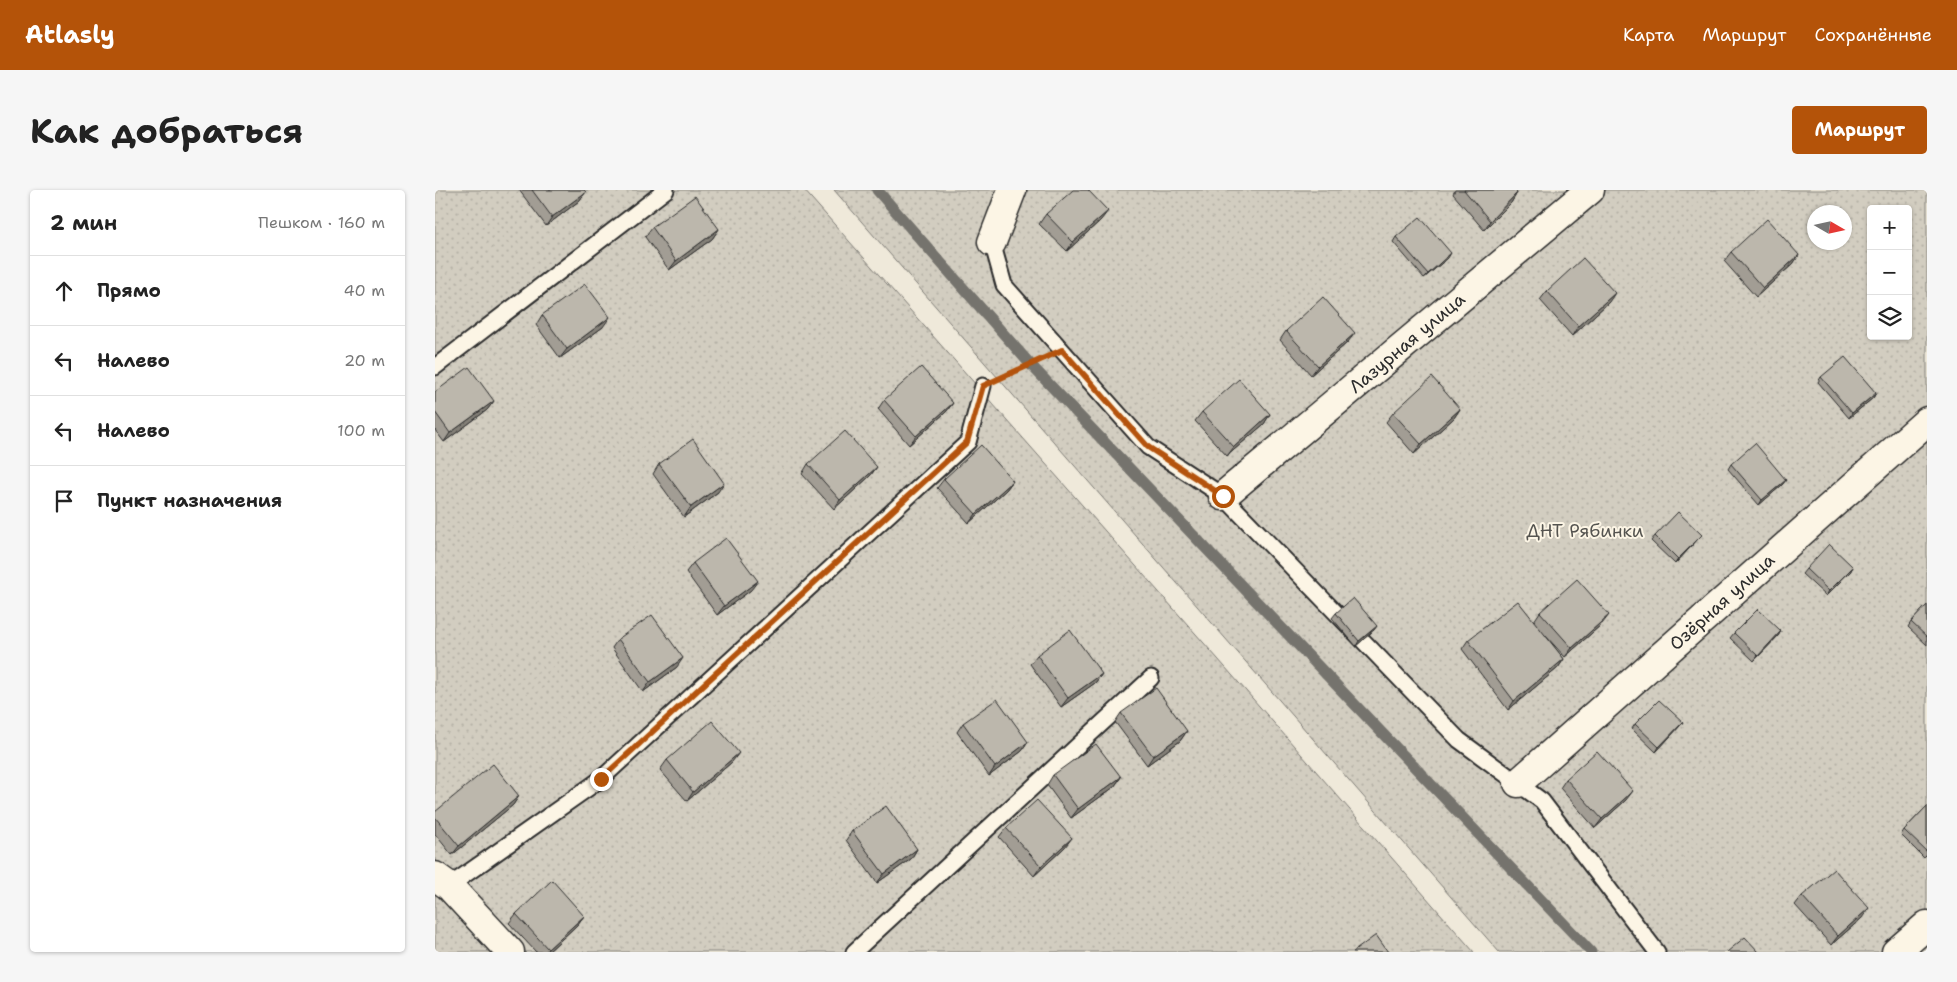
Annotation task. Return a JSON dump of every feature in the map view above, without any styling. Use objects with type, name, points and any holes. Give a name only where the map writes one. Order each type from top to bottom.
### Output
[{"type":"street","points":[[992,242],[1013,190]]},
{"type":"street","name":"Лазурная улица","points":[[1223,496],[1591,190]]},
{"type":"street","name":"Озёрная улица","points":[[1517,783],[1927,421]]},
{"type":"street","points":[[442,881],[510,952]]},
{"type":"street","points":[[1896,952],[1927,924]]},
{"type":"lane","points":[[435,368],[666,190]]},
{"type":"lane","points":[[992,242],[1004,285],[1148,447],[1223,496],[1459,740],[1542,801],[1657,952]]},
{"type":"lane","points":[[442,881],[601,779],[967,442],[983,386]]},
{"type":"lane","points":[[854,952],[1151,678]]},
{"type":"path","points":[[983,386],[1062,350]]},
{"type":"green space","points":[[435,190],[804,190],[1474,952],[435,952]]},
{"type":"green space","name":"ДНТ Рябинки","points":[[834,190],[1927,190],[1927,952],[1499,952]]},
{"type":"building","points":[[532,190],[584,190],[586,192],[552,217]]},
{"type":"building","points":[[1073,190],[1088,190],[1108,211],[1073,242],[1046,214]]},
{"type":"building","points":[[1464,190],[1514,190],[1517,193],[1490,221]]},
{"type":"building","points":[[695,196],[719,229],[676,261],[652,227]]},
{"type":"building","points":[[1420,217],[1451,253],[1428,274],[1396,237]]},
{"type":"building","points":[[1767,219],[1799,255],[1763,288],[1731,252]]},
{"type":"building","points":[[1583,258],[1615,293],[1578,326],[1547,291]]},
{"type":"building","points":[[585,284],[610,317],[567,349],[542,315]]},
{"type":"building","points":[[1323,297],[1355,333],[1318,366],[1286,331]]},
{"type":"building","points":[[1845,357],[1876,393],[1852,413],[1821,377]]},
{"type":"building","points":[[469,367],[494,401],[450,433],[435,412],[435,392]]},
{"type":"building","points":[[921,367],[953,403],[916,436],[884,400]]},
{"type":"building","points":[[1432,377],[1460,409],[1421,444],[1393,413]]},
{"type":"building","points":[[1239,379],[1270,414],[1234,447],[1202,412]]},
{"type":"building","points":[[845,431],[877,467],[840,500],[808,464]]},
{"type":"building","points":[[693,439],[724,483],[691,507],[659,464]]},
{"type":"building","points":[[1755,443],[1786,480],[1762,500],[1731,464]]},
{"type":"building","points":[[981,445],[1013,481],[976,514],[944,479]]},
{"type":"building","points":[[1678,512],[1702,535],[1678,559],[1655,536]]},
{"type":"building","points":[[726,538],[758,581],[724,606],[693,563]]},
{"type":"building","points":[[1829,544],[1853,567],[1829,591],[1806,569]]},
{"type":"building","points":[[1577,579],[1609,615],[1572,648],[1540,612]]},
{"type":"building","points":[[1353,598],[1377,626],[1359,641],[1336,613]]},
{"type":"building","points":[[1518,601],[1564,659],[1514,701],[1468,640]]},
{"type":"building","points":[[1927,605],[1927,637],[1911,622]]},
{"type":"building","points":[[1758,609],[1781,631],[1758,656],[1734,633]]},
{"type":"building","points":[[652,615],[683,658],[650,682],[618,639]]},
{"type":"building","points":[[1070,630],[1102,674],[1068,698],[1037,655]]},
{"type":"building","points":[[1156,688],[1187,731],[1153,756],[1121,713]]},
{"type":"building","points":[[997,699],[1028,742],[995,767],[963,723]]},
{"type":"building","points":[[1659,700],[1683,722],[1659,747],[1635,724]]},
{"type":"building","points":[[712,721],[739,753],[693,792],[667,760]]},
{"type":"building","points":[[1096,744],[1121,777],[1078,809],[1053,775]]},
{"type":"building","points":[[1597,751],[1633,791],[1602,819],[1566,779]]},
{"type":"building","points":[[493,764],[519,796],[459,846],[435,817],[435,812]]},
{"type":"building","points":[[1037,800],[1072,838],[1041,866],[1006,828]]},
{"type":"building","points":[[886,806],[917,849],[884,874],[852,831]]},
{"type":"building","points":[[1927,806],[1927,852],[1904,830]]},
{"type":"building","points":[[1834,869],[1869,908],[1838,936],[1802,896]]},
{"type":"building","points":[[552,880],[584,916],[548,949],[516,914]]},
{"type":"building","points":[[1376,935],[1388,952],[1353,952]]},
{"type":"building","points":[[1745,937],[1759,952],[1727,952]]},
{"type":"waterway","points":[[877,190],[1030,364],[1591,952]]},
{"type":"route","points":[[601,779],[967,442],[983,386],[1062,350],[1148,447],[1223,496]]}]
